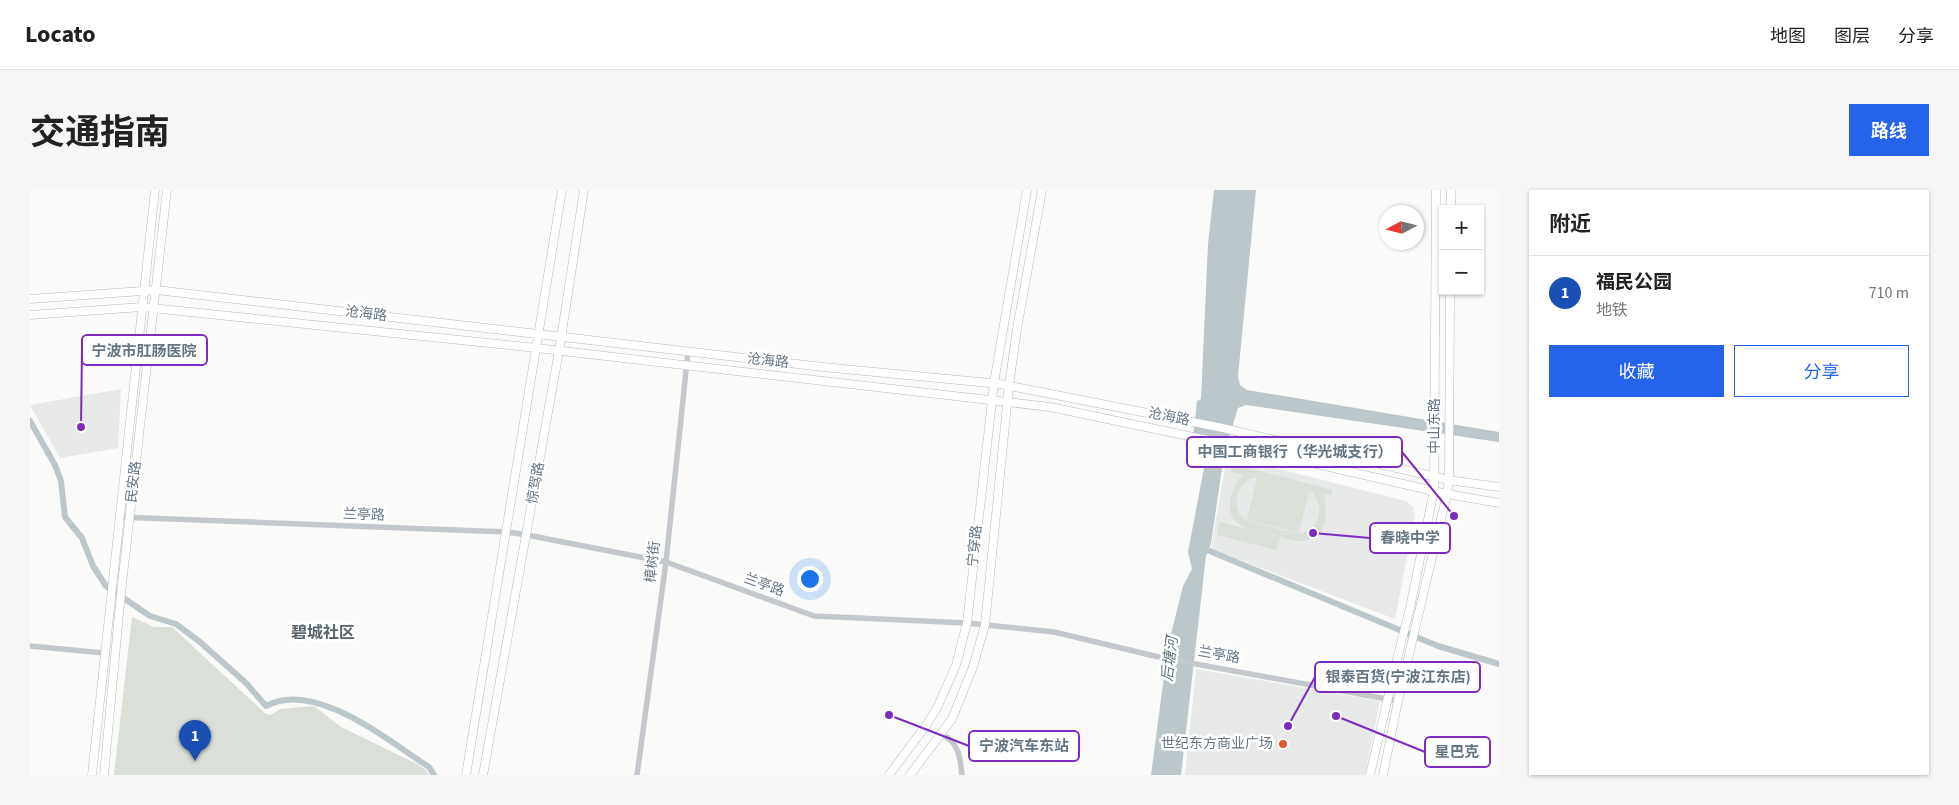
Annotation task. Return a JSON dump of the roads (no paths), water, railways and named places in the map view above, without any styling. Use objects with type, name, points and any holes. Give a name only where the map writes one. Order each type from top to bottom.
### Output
[{"type":"main road","name":"民安路","points":[[92,775],[155,190]]},
{"type":"main road","name":"民安路","points":[[104,775],[123,575],[167,190]]},
{"type":"main road","name":"惊驾路","points":[[466,775],[562,190]]},
{"type":"main road","name":"惊驾路","points":[[483,775],[559,351],[584,190]]},
{"type":"main road","name":"宁穿路","points":[[889,775],[938,706],[956,665],[967,623],[994,383],[1027,190]]},
{"type":"main road","name":"宁穿路","points":[[910,775],[952,719],[973,667],[985,625],[1009,385],[1042,190]]},
{"type":"main road","name":"中山东路","points":[[1370,775],[1386,699],[1410,608],[1434,490],[1436,190]]},
{"type":"main road","points":[[1451,190],[1451,205]]},
{"type":"main road","name":"沧海路","points":[[30,299],[156,290],[823,367],[994,383],[1184,420],[1449,480],[1499,487]]},
{"type":"main road","name":"中山东路","points":[[1383,775],[1398,701],[1448,494],[1450,453],[1450,295]]},
{"type":"main road","name":"沧海路","points":[[30,315],[142,307],[154,308],[536,348],[1050,407],[1251,449],[1448,494],[1499,502]]},
{"type":"street","name":"樟树街","points":[[637,775],[666,562],[688,352]]},
{"type":"street","name":"兰亭路","points":[[119,517],[506,532],[527,535],[666,562],[814,616],[967,623],[1054,632],[1170,659],[1398,701]]},
{"type":"street","points":[[30,646],[104,654]]},
{"type":"street","points":[[941,734],[950,739],[957,749],[962,775]]},
{"type":"water","name":"后塘河","points":[[1214,190],[1256,190],[1238,376],[1240,385],[1247,390],[1499,432],[1499,442],[1246,405],[1238,408],[1224,454],[1211,544],[1206,556],[1181,775],[1151,775],[1168,646],[1183,586],[1192,569],[1188,552],[1204,468],[1192,447],[1197,401],[1201,399],[1208,244]]},
{"type":"waterway","points":[[30,421],[55,465],[61,481],[65,517],[82,538],[93,566],[106,586],[150,616],[176,624],[200,642],[246,683],[266,706],[285,700],[306,700],[328,707],[372,729],[429,767],[434,775]]},
{"type":"waterway","points":[[1200,547],[1438,646],[1499,664]]},
{"type":"place","name":"宁波市肛肠医院","points":[[81,427]]},
{"type":"place","name":"中国工商银行（华光城支行）","points":[[1454,516]]},
{"type":"place","name":"春晓中学","points":[[1313,533]]},
{"type":"place","name":"宁波汽车东站","points":[[889,715]]},
{"type":"place","name":"星巴克","points":[[1336,716]]},
{"type":"place","name":"银泰百货(宁波江东店)","points":[[1288,726]]},
{"type":"place","name":"世纪东方商业广场","points":[[1283,744]]},
{"type":"place","name":"福民公园","points":[[195,761]]},
{"type":"district","name":"碧城社区","points":[[323,633]]}]
